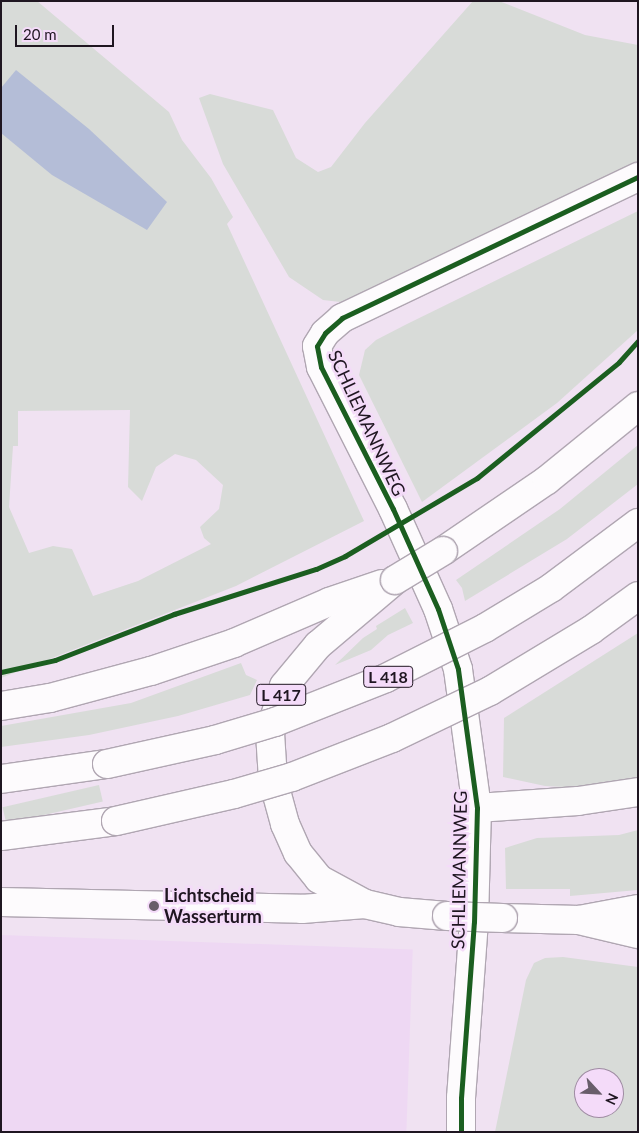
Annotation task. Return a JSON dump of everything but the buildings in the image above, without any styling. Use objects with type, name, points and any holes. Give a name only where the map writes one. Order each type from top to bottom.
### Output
[{"type":"main road","name":"SCHLIEMANNWEG","points":[[461,1132],[461,1098],[474,922],[477,808],[458,669],[447,635],[393,509],[321,367],[317,356],[318,342],[342,318],[638,177]]},
{"type":"main road","name":"L 417","points":[[638,406],[547,480],[443,551],[395,580],[318,645],[284,686],[270,733],[273,780],[285,824],[298,853],[319,878],[365,904],[399,912],[447,916],[579,920],[638,908]]},
{"type":"main road","name":"L 418","points":[[1,779],[107,764],[215,740],[275,722],[386,678],[485,628],[543,593],[638,523]]},
{"type":"main road","name":"L 417","points":[[1,706],[50,698],[151,671],[395,580]]},
{"type":"main road","points":[[1,836],[116,821],[242,792],[392,738],[490,691],[591,630],[638,596]]},
{"type":"main road","points":[[477,808],[578,802],[638,792]]},
{"type":"main road","name":"L 417","points":[[1,902],[302,909],[365,904]]},
{"type":"main road","points":[[579,920],[638,934]]},
{"type":"shaded area","points":[[1,1],[37,1],[169,112],[182,140],[211,178],[233,217],[227,224],[364,521],[236,586],[1,678]],"holes":[[[130,410],[128,487],[142,501],[156,467],[175,454],[196,460],[223,485],[219,509],[200,527],[204,538],[211,544],[138,581],[93,596],[72,549],[53,546],[29,553],[9,507],[13,446],[18,446],[18,411]]]},
{"type":"shaded area","points":[[473,1],[499,1],[585,35],[638,45],[638,161],[349,303],[323,300],[289,277],[223,164],[199,98],[210,94],[273,110],[296,158],[318,172],[331,167],[365,123]]},
{"type":"shaded area","points":[[638,211],[638,330],[557,403],[422,502],[359,375],[365,350],[376,340],[407,324]]},
{"type":"shaded area","points":[[638,445],[638,484],[567,539],[465,601],[462,588],[456,580],[560,509]]},
{"type":"shaded area","points":[[405,608],[413,623],[388,635],[371,650],[335,665],[363,638],[377,629],[376,626]]},
{"type":"shaded area","points":[[638,633],[638,780],[599,789],[545,786],[503,777],[504,718]]},
{"type":"shaded area","points":[[241,663],[246,675],[257,680],[250,695],[178,716],[89,735],[1,747],[1,726],[131,703]]},
{"type":"shaded area","points":[[99,785],[103,802],[6,824],[3,807]]},
{"type":"shaded area","points":[[638,830],[638,890],[570,896],[570,889],[506,889],[505,848],[537,838],[619,835]]},
{"type":"shaded area","points":[[1,935],[413,949],[406,1132],[1,1132]]},
{"type":"shaded area","points":[[563,957],[638,967],[638,1132],[495,1132],[526,980],[534,963],[545,958]]},
{"type":"water","points":[[16,70],[89,129],[167,202],[147,230],[52,175],[1,133],[1,88]]},
{"type":"cycle path","points":[[461,1132],[461,1098],[474,922],[477,808],[458,669],[438,609],[393,509],[321,367],[317,346],[325,333],[342,318],[638,177]]},
{"type":"cycle path","points":[[1,672],[55,660],[174,614],[316,569],[345,556],[477,478],[619,362],[638,341]]},
{"type":"place","name":"Lichtscheid Wasserturm","points":[[154,906]]}]
